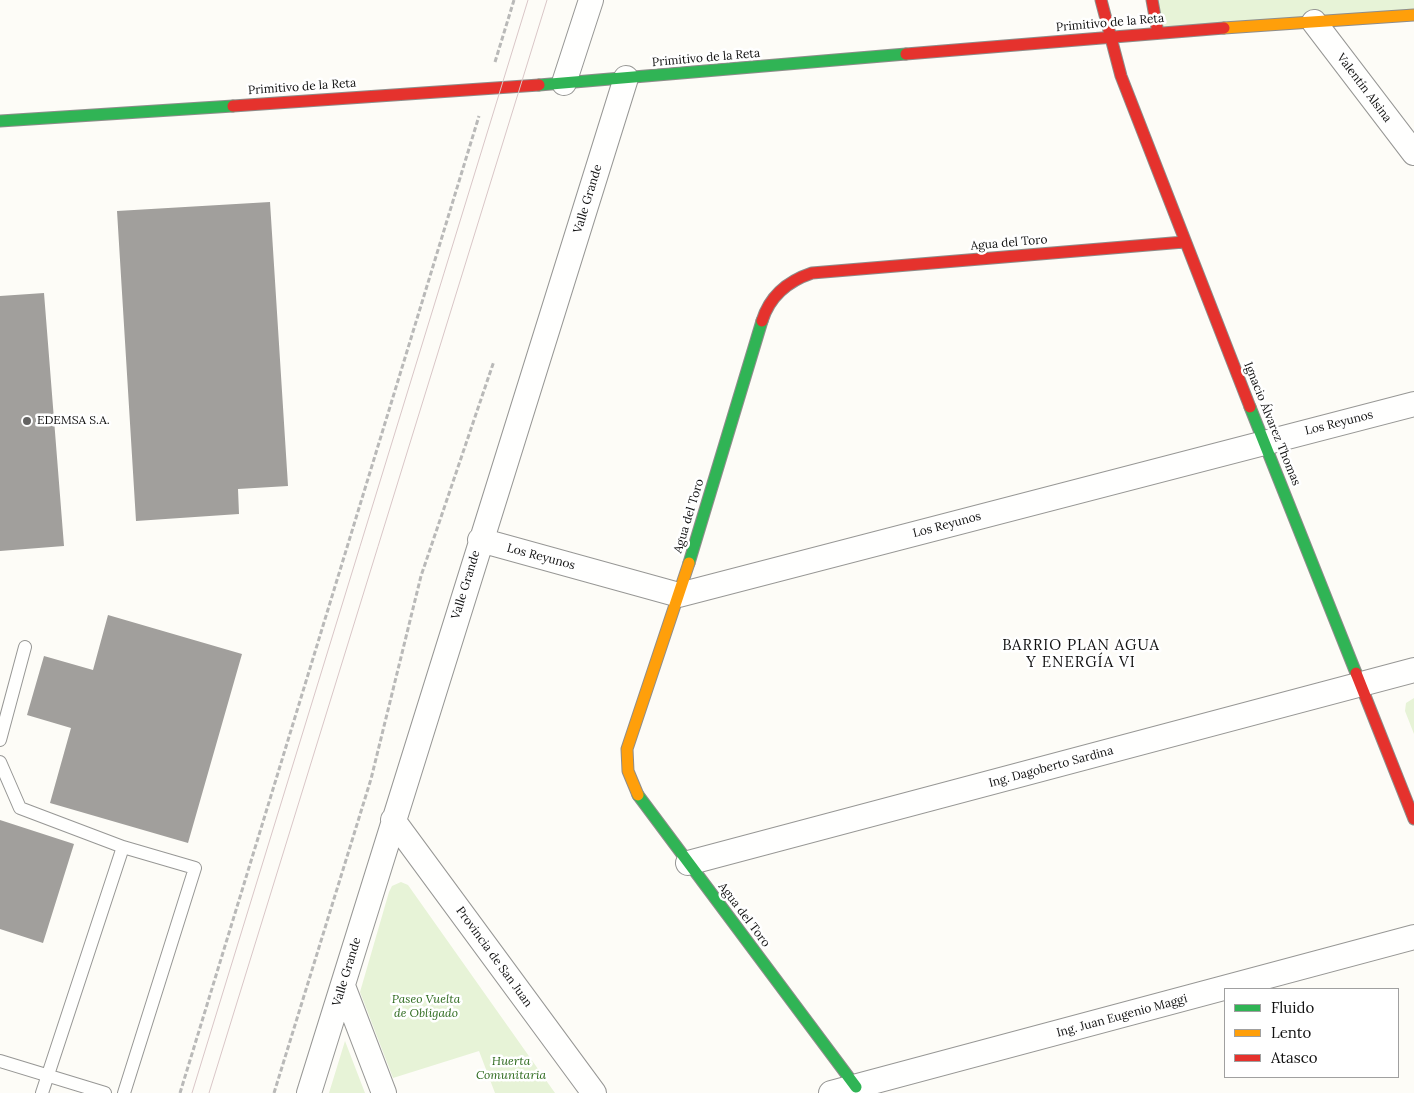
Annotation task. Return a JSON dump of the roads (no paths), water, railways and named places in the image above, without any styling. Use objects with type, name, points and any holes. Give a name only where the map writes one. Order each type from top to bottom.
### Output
[{"type":"street","points":[[564,83],[591,0]]},
{"type":"street","points":[[1101,0],[1109,37]]},
{"type":"street","points":[[1152,0],[1158,33]]},
{"type":"street","name":"Primitivo de la Reta","points":[[0,121],[564,83],[1158,33],[1414,15]]},
{"type":"street","name":"Valentín Alsina","points":[[1314,22],[1414,153]]},
{"type":"street","name":"Ignacio Álvarez Thomas","points":[[1109,37],[1132,108],[1184,242],[1414,819]]},
{"type":"street","name":"Valle Grande","points":[[309,1093],[480,540],[626,78]]},
{"type":"street","name":"Agua del Toro","points":[[856,1087],[631,785],[626,772],[626,759],[679,595],[764,314],[772,298],[783,286],[794,278],[812,273],[1184,242]]},
{"type":"street","name":"Los Reyunos","points":[[480,540],[679,595],[1414,404]]},
{"type":"street","name":"Ing. Dagoberto Sardina","points":[[688,863],[1414,670]]},
{"type":"street","name":"Provincia de San Juan","points":[[394,820],[594,1093]]},
{"type":"street","name":"Ing. Juan Eugenio Maggi","points":[[1227,988],[1414,938]]},
{"type":"street","points":[[343,986],[384,1093]]},
{"type":"street","name":"Ing. Juan Eugenio Maggi","points":[[831,1093],[1224,989]]},
{"type":"lane","points":[[0,740],[25,647]]},
{"type":"lane","points":[[0,762],[20,808],[123,847],[196,868],[124,1093]]},
{"type":"lane","points":[[42,1093],[123,847]]},
{"type":"lane","points":[[0,1061],[105,1093]]},
{"type":"tram line","points":[[192,1093],[528,0]]},
{"type":"tram line","points":[[209,1093],[547,0]]},
{"type":"place","name":"EDEMSA S.A.","points":[[27,421]]},
{"type":"district","name":"BARRIO PLAN AGUA Y ENERGÍA VI","points":[[1081,654]]},
{"type":"park label","name":"Paseo Vuelta de Obligado","points":[[426,1007]]},
{"type":"park label","name":"Huerta Comunitaria","points":[[511,1069]]}]
